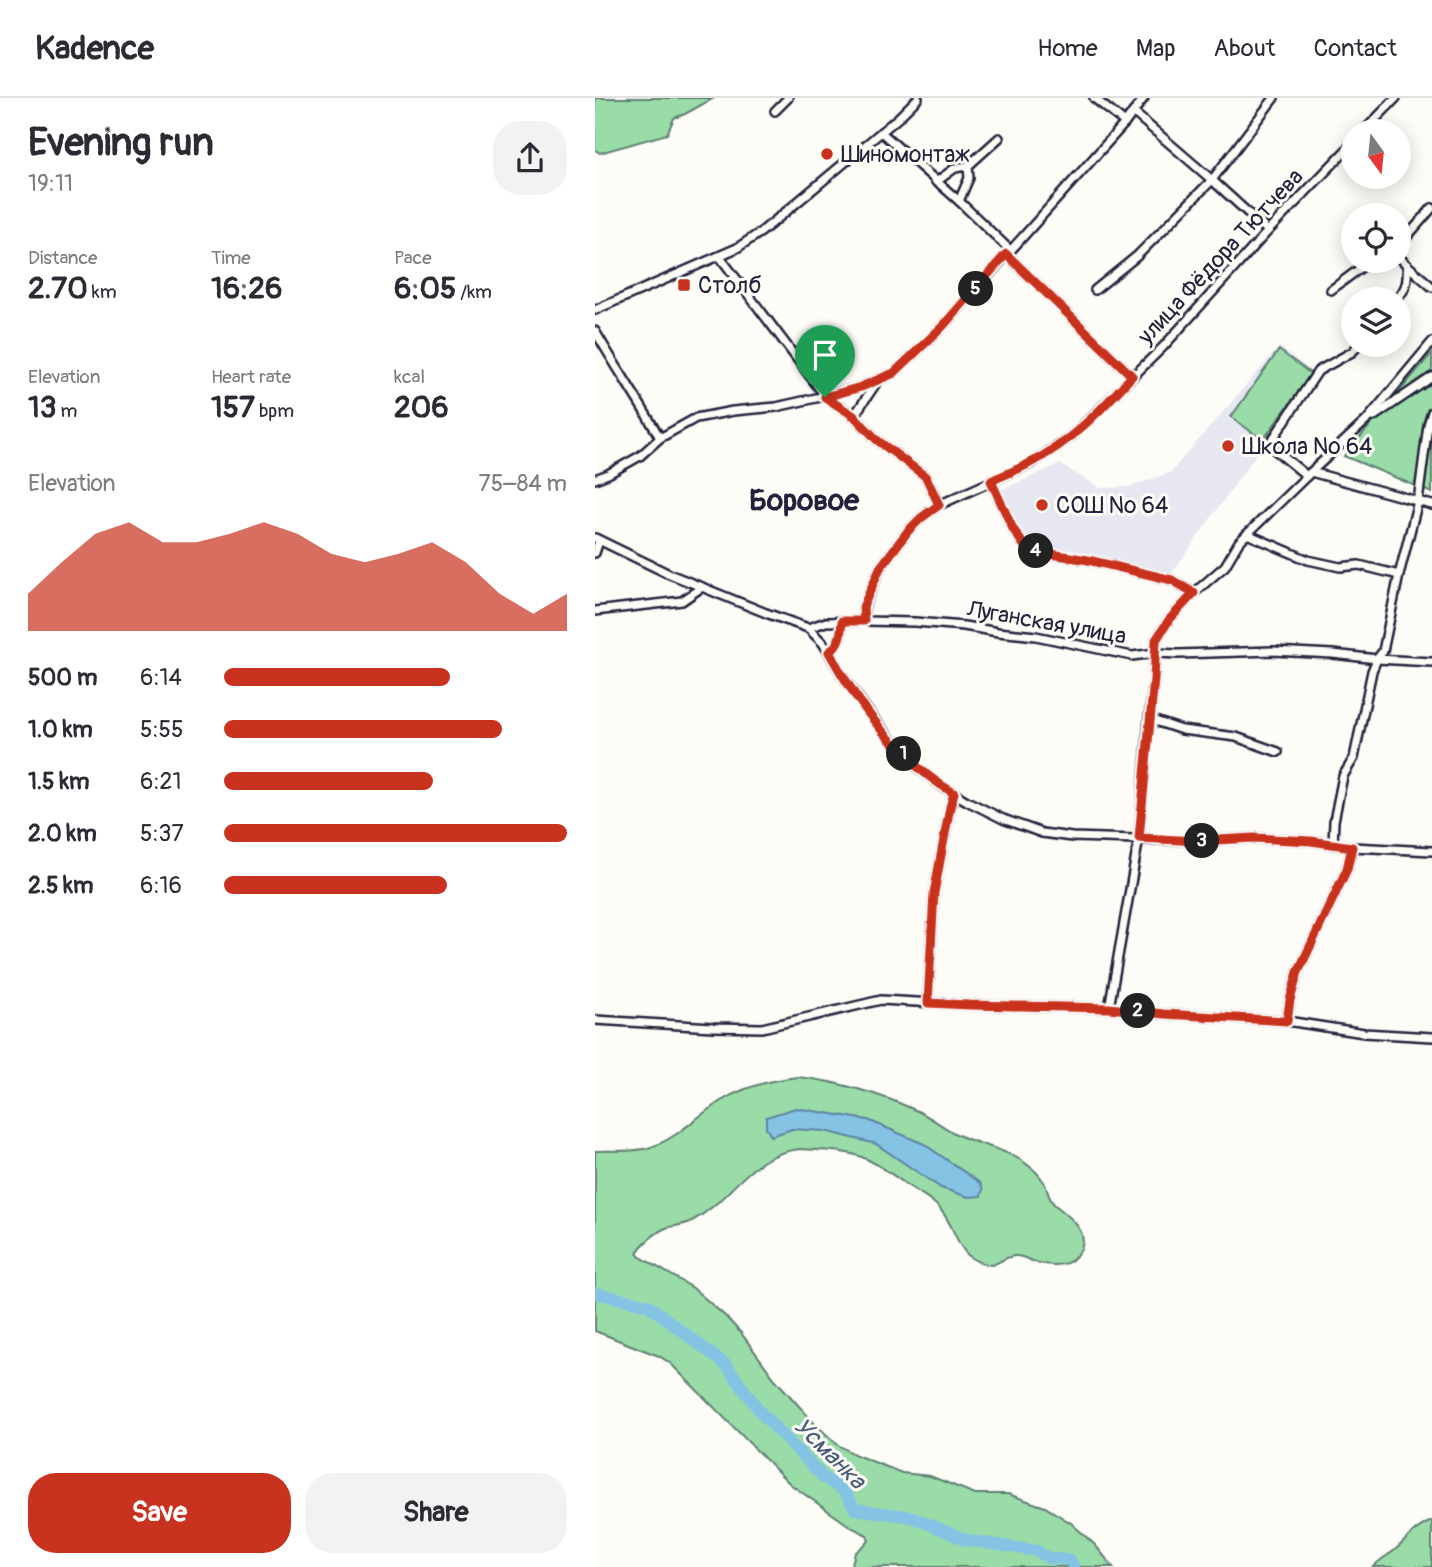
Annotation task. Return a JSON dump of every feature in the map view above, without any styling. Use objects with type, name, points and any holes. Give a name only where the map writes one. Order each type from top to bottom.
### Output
[{"type":"street","points":[[775,111],[788,98]]},
{"type":"street","points":[[595,310],[720,257],[761,232],[918,98]]},
{"type":"street","points":[[1094,98],[1125,123]]},
{"type":"street","points":[[595,479],[640,456],[660,438],[696,418],[825,397],[894,373],[942,327],[1125,123],[1144,98]]},
{"type":"street","points":[[1095,290],[1137,256],[1212,180],[1273,98]]},
{"type":"street","points":[[1376,119],[1396,98]]},
{"type":"street","points":[[1133,112],[1268,231]]},
{"type":"street","points":[[881,132],[959,201],[1132,376]]},
{"type":"street","points":[[936,182],[955,168],[968,166],[999,138]]},
{"type":"street","name":"улица Фёдора Тютчева","points":[[864,621],[863,607],[880,568],[921,518],[939,505],[1032,463],[1073,435],[1163,347],[1341,155]]},
{"type":"street","points":[[959,201],[969,178],[968,166]]},
{"type":"street","points":[[1411,232],[1432,208]]},
{"type":"street","points":[[720,257],[825,397],[854,416],[877,440],[926,477],[939,505]]},
{"type":"street","points":[[1411,269],[1432,287]]},
{"type":"street","points":[[1331,290],[1354,273]]},
{"type":"street","points":[[595,331],[660,438]]},
{"type":"street","points":[[1109,1008],[1139,838],[1156,640],[1169,620],[1194,593],[1225,566],[1239,542],[1366,421],[1432,342]]},
{"type":"street","points":[[1343,357],[1318,371],[1269,445],[1309,474],[1432,505]]},
{"type":"street","points":[[1366,421],[1432,377]]},
{"type":"street","points":[[854,416],[877,381]]},
{"type":"street","points":[[1333,845],[1334,821],[1343,776],[1355,758],[1372,671],[1383,652],[1399,575],[1419,501],[1426,438],[1432,412]]},
{"type":"street","points":[[991,481],[1013,529],[1027,550],[1088,560],[1172,580],[1194,593]]},
{"type":"street","points":[[1247,534],[1308,560],[1340,567],[1359,565],[1399,575]]},
{"type":"street","points":[[595,553],[597,539],[667,573],[807,628],[823,643],[870,714],[918,768],[940,785],[1003,819],[1042,832],[1072,837],[1199,841],[1254,838],[1432,851]]},
{"type":"street","points":[[598,610],[682,601],[702,587]]},
{"type":"street","points":[[829,652],[835,649],[839,641],[842,621]]},
{"type":"street","name":"Луганская улица","points":[[807,628],[826,622],[915,621],[1036,636],[1132,656],[1156,653],[1273,651],[1432,662]]},
{"type":"street","points":[[1149,719],[1182,730],[1236,737],[1278,752]]},
{"type":"street","points":[[928,1003],[934,893],[954,793]]},
{"type":"street","points":[[1287,1021],[1298,972],[1347,869],[1352,847]]},
{"type":"street","points":[[595,1020],[762,1028],[881,1000],[1109,1008],[1287,1021],[1364,1033],[1432,1037]]},
{"type":"shaded area","name":"Школа № 64","points":[[1279,347],[1314,373],[1170,576],[1045,549],[1022,538],[999,491],[1060,464],[1100,488],[1130,487],[1171,472]]},
{"type":"green space","points":[[595,98],[714,98],[674,118],[667,134],[600,153],[595,150]]},
{"type":"green space","points":[[1279,350],[1311,374],[1263,440],[1231,417]]},
{"type":"green space","points":[[1432,353],[1432,493],[1344,456]]},
{"type":"green space","points":[[798,1077],[842,1085],[888,1099],[920,1112],[956,1134],[1021,1160],[1039,1175],[1053,1203],[1078,1227],[1083,1241],[1081,1248],[1072,1260],[1055,1265],[1043,1264],[1021,1256],[1013,1256],[992,1265],[980,1262],[965,1252],[937,1205],[882,1168],[850,1153],[800,1149],[767,1159],[706,1212],[689,1223],[662,1230],[637,1253],[693,1288],[725,1316],[774,1378],[815,1424],[838,1445],[902,1473],[930,1476],[975,1494],[1008,1494],[1045,1507],[1071,1523],[1095,1545],[1113,1567],[851,1567],[855,1553],[869,1541],[867,1535],[851,1527],[790,1484],[670,1363],[659,1356],[595,1331],[595,1151],[632,1150],[654,1146],[672,1137],[739,1091]]},
{"type":"green space","points":[[1432,1521],[1432,1567],[1373,1567],[1417,1530]]},
{"type":"water","points":[[796,1108],[868,1120],[924,1144],[980,1183],[983,1189],[981,1196],[968,1197],[941,1188],[876,1144],[825,1131],[792,1129],[771,1136],[766,1128],[766,1117]]},
{"type":"waterway","name":"Усманка","points":[[595,1293],[648,1305],[726,1365],[762,1414],[824,1478],[844,1491],[855,1509],[912,1517],[966,1540],[1037,1551],[1048,1558],[1070,1560],[1074,1567]]},
{"type":"place","name":"Шиномонтаж","points":[[827,154]]},
{"type":"place","name":"Столб","points":[[684,285]]},
{"type":"place","name":"Школа № 64","points":[[1228,446]]},
{"type":"place","name":"СОШ № 64","points":[[1042,505]]},
{"type":"district","name":"Боровое","points":[[804,500]]},
{"type":"route","points":[[1006,254],[1132,376],[1073,435],[1032,463],[991,481],[1013,529],[1027,550],[1088,560],[1172,580],[1194,593],[1169,620],[1156,640],[1139,838],[1199,841],[1254,838],[1311,841],[1352,847],[1347,869],[1298,972],[1287,1021],[1109,1008],[928,1003],[934,893],[954,793],[918,768],[898,748],[870,714],[829,652],[835,649],[839,641],[842,621],[864,621],[863,607],[880,568],[908,531],[939,505],[926,477],[877,440],[854,416],[825,397],[861,387],[894,373],[942,327],[1006,254]]}]
